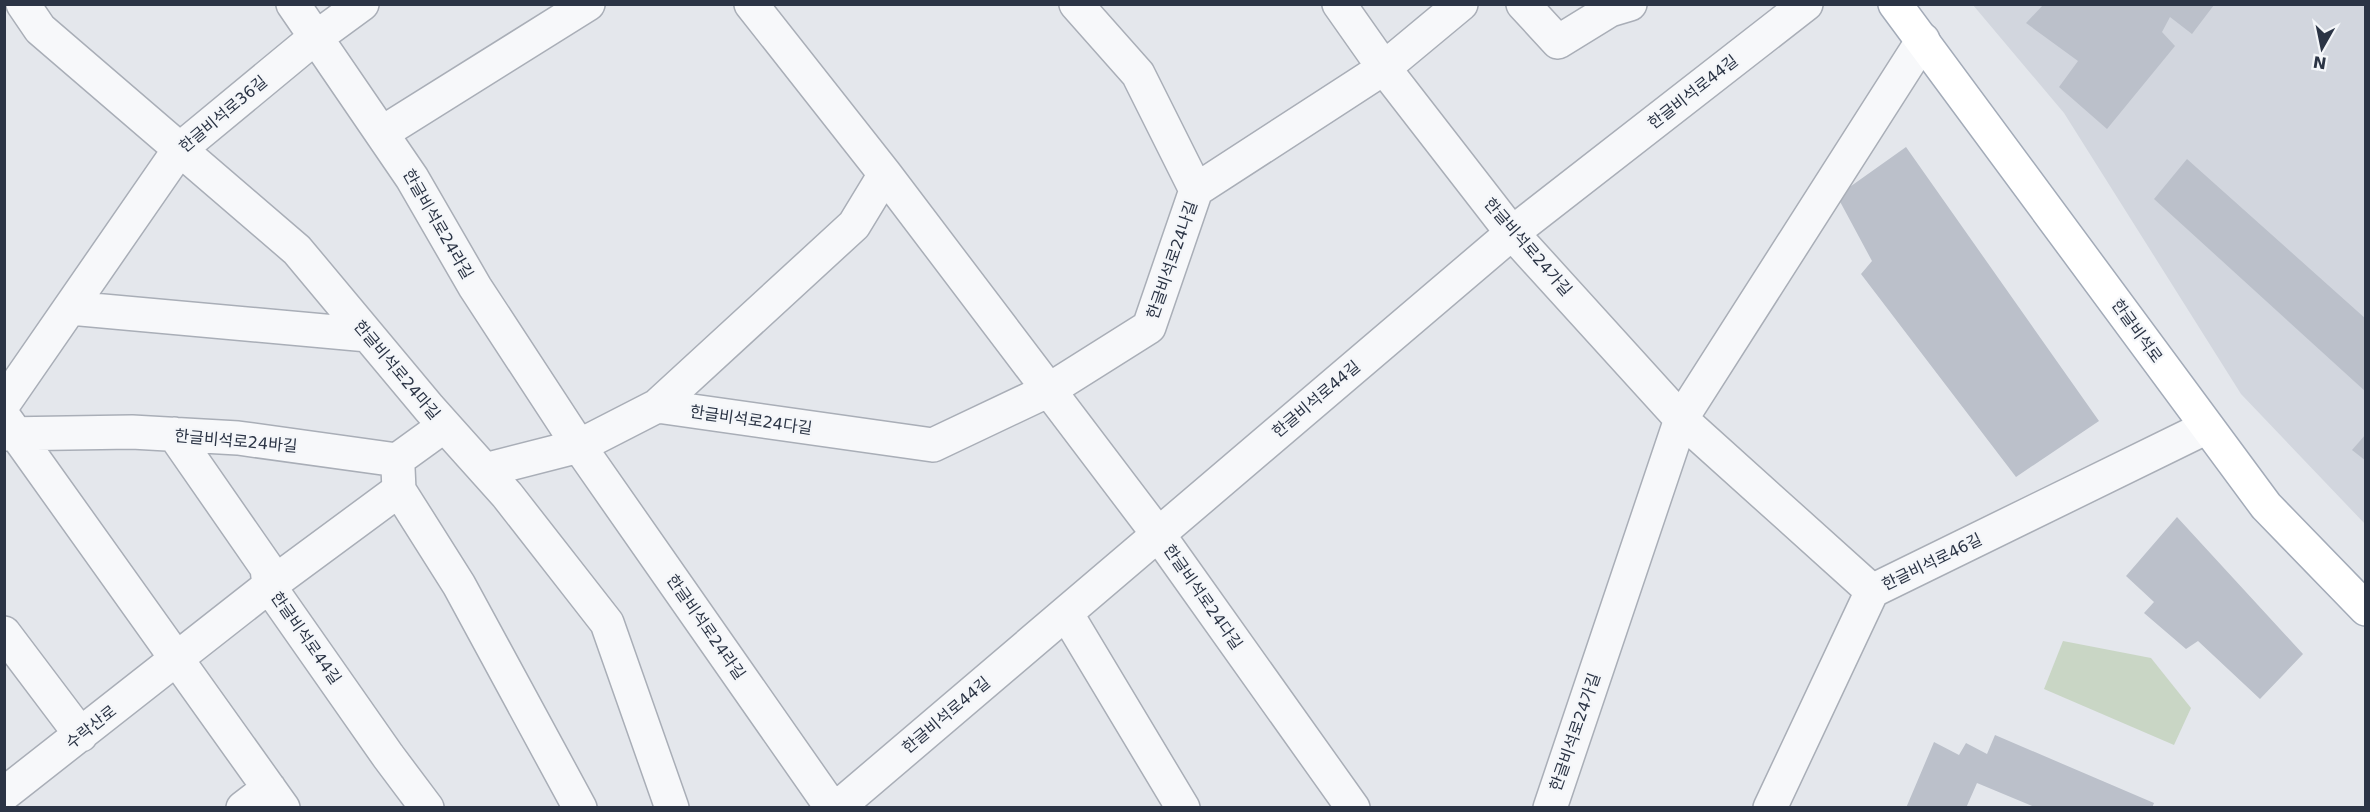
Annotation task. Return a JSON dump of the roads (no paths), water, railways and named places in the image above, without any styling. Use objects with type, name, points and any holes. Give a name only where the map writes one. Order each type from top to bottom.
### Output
[{"type":"main road","name":"한글비석로","points":[[1895,4],[2266,506],[2366,609]]},
{"type":"street","name":"한글비석로24마길","points":[[22,4],[40,29],[297,250],[444,426],[507,495],[607,623],[672,807]]},
{"type":"street","name":"한글비석로24라길","points":[[293,4],[412,178],[475,287],[579,446],[832,807]]},
{"type":"street","name":"한글비석로36길","points":[[7,422],[70,308],[179,150],[317,36],[362,4]]},
{"type":"street","points":[[382,133],[588,4]]},
{"type":"street","name":"한글비석로24다길","points":[[751,4],[885,174],[1158,534],[1353,807]]},
{"type":"street","name":"한글비석로24나길","points":[[1049,390],[1149,327],[1196,190],[1138,74],[1076,4]]},
{"type":"street","name":"한글비석로24가길","points":[[1339,4],[1384,68],[1512,233],[1681,419],[1872,591]]},
{"type":"street","points":[[1196,190],[1384,68],[1461,4]]},
{"type":"street","points":[[1523,4],[1558,42],[1610,10],[1630,4]]},
{"type":"street","name":"한글비석로44길","points":[[837,807],[1512,233],[1806,4]]},
{"type":"street","points":[[1681,419],[1923,40]]},
{"type":"street","name":"한글비석로24다길","points":[[579,446],[657,406],[854,225],[885,174]]},
{"type":"street","points":[[70,308],[368,335]]},
{"type":"street","name":"한글비석로24다길","points":[[657,406],[933,445],[1049,390]]},
{"type":"street","name":"한글비석로24가길","points":[[1550,807],[1681,419]]},
{"type":"street","points":[[7,422],[276,798],[243,807]]},
{"type":"street","name":"한글비석로24바길","points":[[7,422],[238,438],[398,475]]},
{"type":"street","points":[[177,659],[269,586],[398,475],[444,426]]},
{"type":"street","name":"한글비석로46길","points":[[1770,807],[1872,591],[2207,427]]},
{"type":"street","name":"한글비석로44길","points":[[174,434],[267,568],[269,586],[388,756],[427,807]]},
{"type":"street","points":[[485,470],[579,446]]},
{"type":"street","points":[[398,475],[580,807]]},
{"type":"street","points":[[1066,612],[1183,807]]},
{"type":"street","points":[[4,633],[81,735]]},
{"type":"street","name":"수락산로","points":[[4,794],[177,659]]}]
